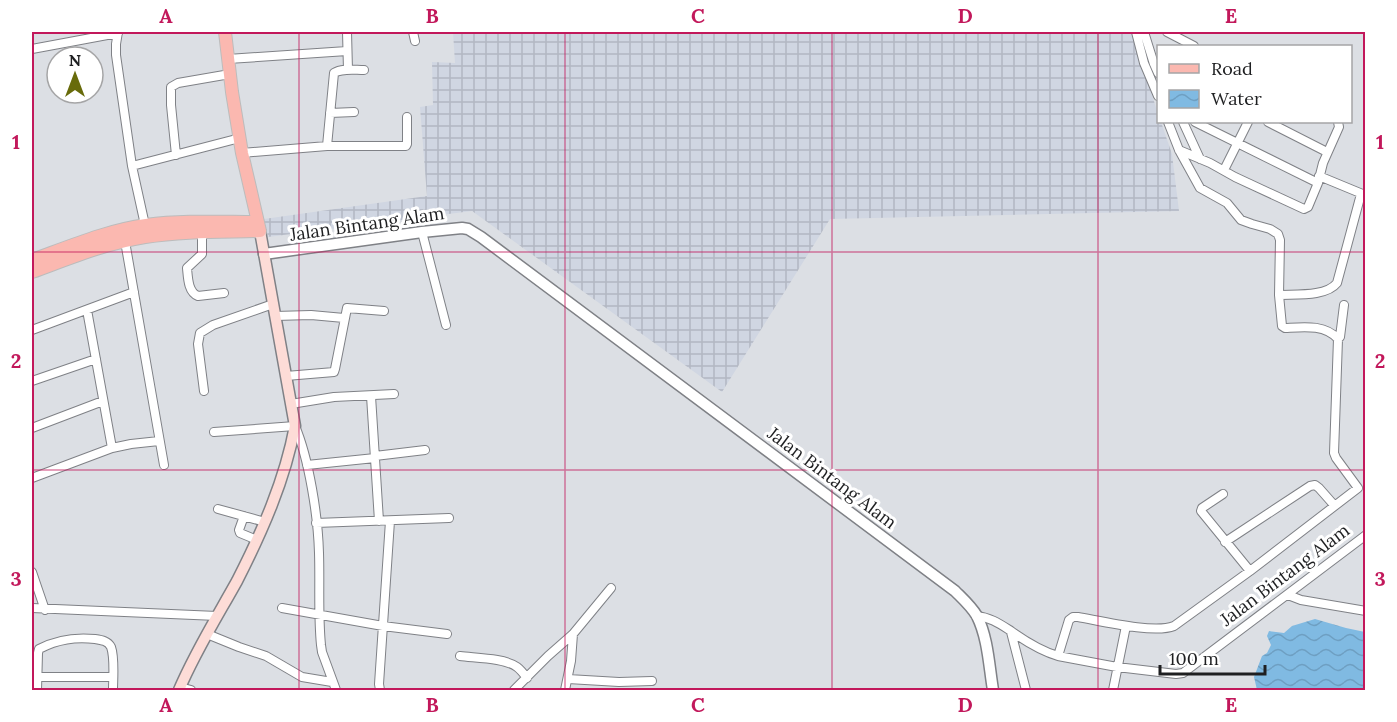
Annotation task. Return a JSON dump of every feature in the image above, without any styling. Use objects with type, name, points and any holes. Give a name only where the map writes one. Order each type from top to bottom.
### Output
[{"type":"main road","points":[[183,689],[207,634],[236,582],[265,522],[286,464],[295,426],[259,227],[242,153],[225,32]]},
{"type":"main road","points":[[32,275],[124,240],[145,225],[199,221],[259,227]]},
{"type":"main road","points":[[32,260],[144,237],[259,227]]},
{"type":"street","points":[[32,49],[118,32],[116,55],[132,166],[145,225]]},
{"type":"street","points":[[347,32],[348,70]]},
{"type":"street","points":[[413,32],[415,41]]},
{"type":"street","points":[[1136,32],[1144,63],[1157,94]]},
{"type":"street","points":[[1144,32],[1156,65]]},
{"type":"street","points":[[1167,32],[1192,45]]},
{"type":"street","points":[[228,59],[347,51]]},
{"type":"street","points":[[327,146],[334,73],[364,70]]},
{"type":"street","points":[[176,155],[171,87],[178,83],[230,74]]},
{"type":"street","points":[[330,113],[354,112]]},
{"type":"street","points":[[242,153],[327,146],[406,146],[407,117]]},
{"type":"street","points":[[1168,123],[1179,150],[1203,191],[1227,203],[1241,220],[1270,228],[1278,234],[1282,327],[1321,328],[1338,339]]},
{"type":"street","points":[[1183,123],[1200,159]]},
{"type":"street","points":[[1197,123],[1319,179],[1363,195],[1334,287],[1321,293],[1279,295]]},
{"type":"street","points":[[1224,170],[1248,123]]},
{"type":"street","points":[[1271,123],[1327,152]]},
{"type":"street","points":[[1179,150],[1304,209],[1308,207],[1327,152],[1339,127],[1338,123]]},
{"type":"street","points":[[132,166],[240,138]]},
{"type":"street","name":"Jalan Bintang Alam","points":[[264,255],[464,228],[481,237],[955,591],[966,601],[976,616],[982,616],[1001,624],[1042,650],[1058,656],[1117,667],[1183,673],[1365,535]]},
{"type":"street","points":[[202,232],[202,254],[187,268],[191,290],[198,296],[224,293]]},
{"type":"street","points":[[422,232],[446,325]]},
{"type":"street","points":[[124,240],[164,465]]},
{"type":"street","points":[[32,330],[134,292]]},
{"type":"street","points":[[1058,656],[1069,620],[1072,617],[1126,626],[1167,629],[1174,626],[1358,488],[1336,457],[1338,339],[1344,305]]},
{"type":"street","points":[[286,376],[333,372],[346,310],[348,308],[384,310]]},
{"type":"street","points":[[87,310],[112,448]]},
{"type":"street","points":[[204,391],[198,338],[200,333],[213,325],[274,310],[344,318]]},
{"type":"street","points":[[32,381],[96,359]]},
{"type":"street","points":[[291,404],[334,397],[394,394]]},
{"type":"street","points":[[371,396],[379,521]]},
{"type":"street","points":[[32,429],[103,401]]},
{"type":"street","points":[[214,432],[295,426],[307,465],[316,523],[322,652],[336,690]]},
{"type":"street","points":[[32,478],[112,448],[159,441]]},
{"type":"street","points":[[307,465],[425,450]]},
{"type":"street","points":[[1226,542],[1310,486],[1315,485],[1319,488],[1334,505]]},
{"type":"street","points":[[1223,494],[1201,510],[1250,571]]},
{"type":"street","points":[[218,509],[265,522]]},
{"type":"street","points":[[244,516],[240,533],[257,540]]},
{"type":"street","points":[[316,523],[449,518]]},
{"type":"street","points":[[380,690],[390,521]]},
{"type":"street","points":[[32,572],[45,610]]},
{"type":"street","points":[[514,690],[573,634],[611,588]]},
{"type":"street","points":[[1287,595],[1302,600],[1361,610],[1365,602]]},
{"type":"street","points":[[32,608],[217,616]]},
{"type":"street","points":[[282,608],[383,626],[447,634]]},
{"type":"street","points":[[976,616],[986,645],[993,690]]},
{"type":"street","points":[[1113,690],[1126,626]]},
{"type":"street","points":[[1011,632],[1026,690]]},
{"type":"street","points":[[207,634],[266,656],[302,677],[332,682]]},
{"type":"street","points":[[565,690],[573,634]]},
{"type":"street","points":[[38,690],[39,648],[65,639],[81,637],[101,640],[110,645],[114,690]]},
{"type":"street","points":[[460,656],[513,665],[527,678]]},
{"type":"street","points":[[37,677],[113,677]]},
{"type":"street","points":[[568,679],[652,681]]},
{"type":"shaded area","points":[[453,32],[1132,32],[1157,111],[1157,123],[1161,123],[1172,154],[1179,211],[830,219],[722,392],[472,211],[268,237],[264,219],[427,196],[420,107],[433,105],[432,62],[455,63]]},
{"type":"water","points":[[1315,619],[1365,632],[1365,690],[1257,690],[1254,677],[1262,656],[1267,653],[1271,645],[1267,636],[1269,631],[1284,633],[1292,626]]}]
